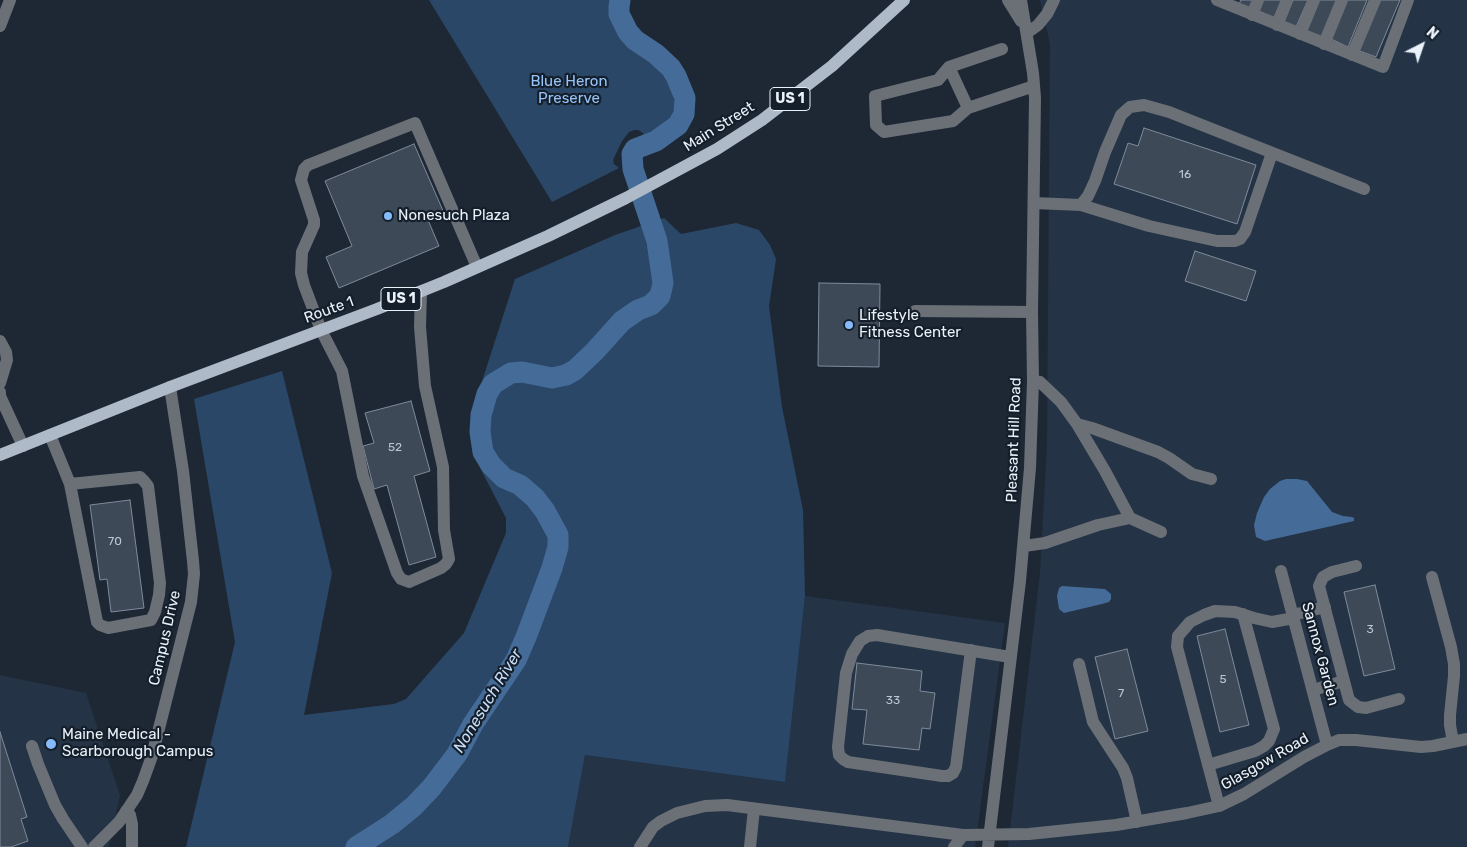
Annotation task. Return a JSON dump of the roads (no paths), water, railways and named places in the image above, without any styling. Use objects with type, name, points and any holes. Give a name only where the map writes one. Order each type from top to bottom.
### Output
[{"type":"main road","name":"Main Street","points":[[663,179],[717,149],[762,120],[832,66],[897,2]]},
{"type":"main road","name":"Route 1","points":[[0,455],[170,387],[421,291],[548,236],[663,179]]},
{"type":"street","points":[[0,26],[10,0]]},
{"type":"street","name":"Pleasant Hill Road","points":[[1008,0],[1027,33]]},
{"type":"street","name":"Pleasant Hill Road","points":[[988,841],[1024,546],[1030,468],[1033,381],[1034,72],[1021,0]]},
{"type":"street","points":[[1027,33],[1048,14],[1054,0]]},
{"type":"street","points":[[1217,0],[1233,3],[1252,15],[1383,66],[1408,0]]},
{"type":"street","points":[[1252,15],[1258,0]]},
{"type":"street","points":[[1277,25],[1287,0]]},
{"type":"street","points":[[1300,34],[1314,0]]},
{"type":"street","points":[[1324,44],[1342,0]]},
{"type":"street","points":[[1352,55],[1375,0]]},
{"type":"street","points":[[1002,49],[949,67],[938,80],[875,96],[876,125],[884,132],[953,121],[968,108],[1034,86]]},
{"type":"street","points":[[949,67],[968,108]]},
{"type":"street","points":[[1081,205],[1088,196],[1095,181],[1105,152],[1122,115],[1125,110],[1136,105],[1148,105],[1169,112],[1364,189]]},
{"type":"street","points":[[421,291],[420,327],[425,386],[443,467],[444,530],[449,559],[441,568],[409,582],[402,579],[397,573],[363,476],[342,371],[321,330],[301,273],[302,252],[314,225],[313,216],[301,180],[302,173],[308,165],[415,123],[477,267]]},
{"type":"street","points":[[1034,203],[1081,205],[1149,226],[1217,241],[1235,241],[1240,239],[1245,232],[1272,153]]},
{"type":"street","points":[[915,312],[1032,312]]},
{"type":"street","points":[[0,341],[6,352],[6,360],[0,384]]},
{"type":"street","points":[[1033,381],[1040,382],[1060,402],[1077,424],[1105,470],[1130,518]]},
{"type":"street","name":"Campus Drive","points":[[94,847],[115,827],[140,788],[152,756],[193,592],[193,561],[183,471],[170,387]]},
{"type":"street","points":[[0,394],[23,446]]},
{"type":"street","points":[[1077,424],[1158,452],[1192,474],[1211,479]]},
{"type":"street","points":[[50,435],[70,484],[97,622],[108,628],[150,620],[155,612],[160,583],[148,486],[140,477],[70,484]]},
{"type":"street","points":[[1024,546],[1045,543],[1098,525],[1130,518],[1161,532]]},
{"type":"street","points":[[1356,566],[1332,572],[1323,577],[1319,586],[1349,700],[1358,707],[1366,708],[1399,699]]},
{"type":"street","name":"Sannox Garden","points":[[1281,571],[1327,745]]},
{"type":"street","points":[[1432,577],[1454,664],[1450,715],[1453,742]]},
{"type":"street","points":[[1219,806],[1177,648],[1178,636],[1190,622],[1204,614],[1215,611],[1235,612],[1272,622],[1325,607]]},
{"type":"street","points":[[1208,765],[1255,751],[1270,741],[1274,729],[1243,614]]},
{"type":"street","points":[[971,650],[956,767],[953,773],[948,776],[942,776],[848,762],[843,759],[838,746],[846,673],[852,654],[860,641],[868,636],[877,635],[971,650],[1010,657]]},
{"type":"street","points":[[1079,664],[1093,722],[1123,768],[1137,822]]},
{"type":"street","points":[[1313,690],[1344,681]]},
{"type":"street","name":"Glasgow Road","points":[[640,847],[653,827],[667,817],[686,809],[706,806],[727,805],[963,835],[988,841],[1029,834],[1137,822],[1187,814],[1219,806],[1244,794],[1304,758],[1339,740],[1421,747],[1467,739]]},
{"type":"street","points":[[32,746],[55,805],[82,847]]},
{"type":"street","points":[[750,847],[754,809]]},
{"type":"street","points":[[126,811],[130,816],[132,824],[132,847]]},
{"type":"street","points":[[954,847],[963,835]]},
{"type":"waterway","name":"Nonesuch River","points":[[356,847],[392,824],[414,806],[432,787],[457,754],[473,724],[516,660],[552,568],[558,547],[558,535],[545,511],[535,498],[520,485],[504,478],[491,465],[483,452],[480,432],[481,415],[487,394],[493,384],[511,373],[522,372],[552,378],[566,375],[575,370],[622,321],[638,310],[651,305],[660,296],[663,283],[657,241],[633,169],[632,154],[635,149],[656,141],[678,125],[684,114],[685,98],[671,68],[656,54],[635,40],[628,32],[619,14],[620,0]]},
{"type":"place","name":"Nonesuch Plaza","points":[[388,216]]},
{"type":"place","name":"Lifestyle Fitness Center","points":[[849,325]]},
{"type":"place","name":"Maine Medical - Scarborough Campus","points":[[51,744]]},
{"type":"park label","name":"Blue Heron Preserve","points":[[569,90]]}]
